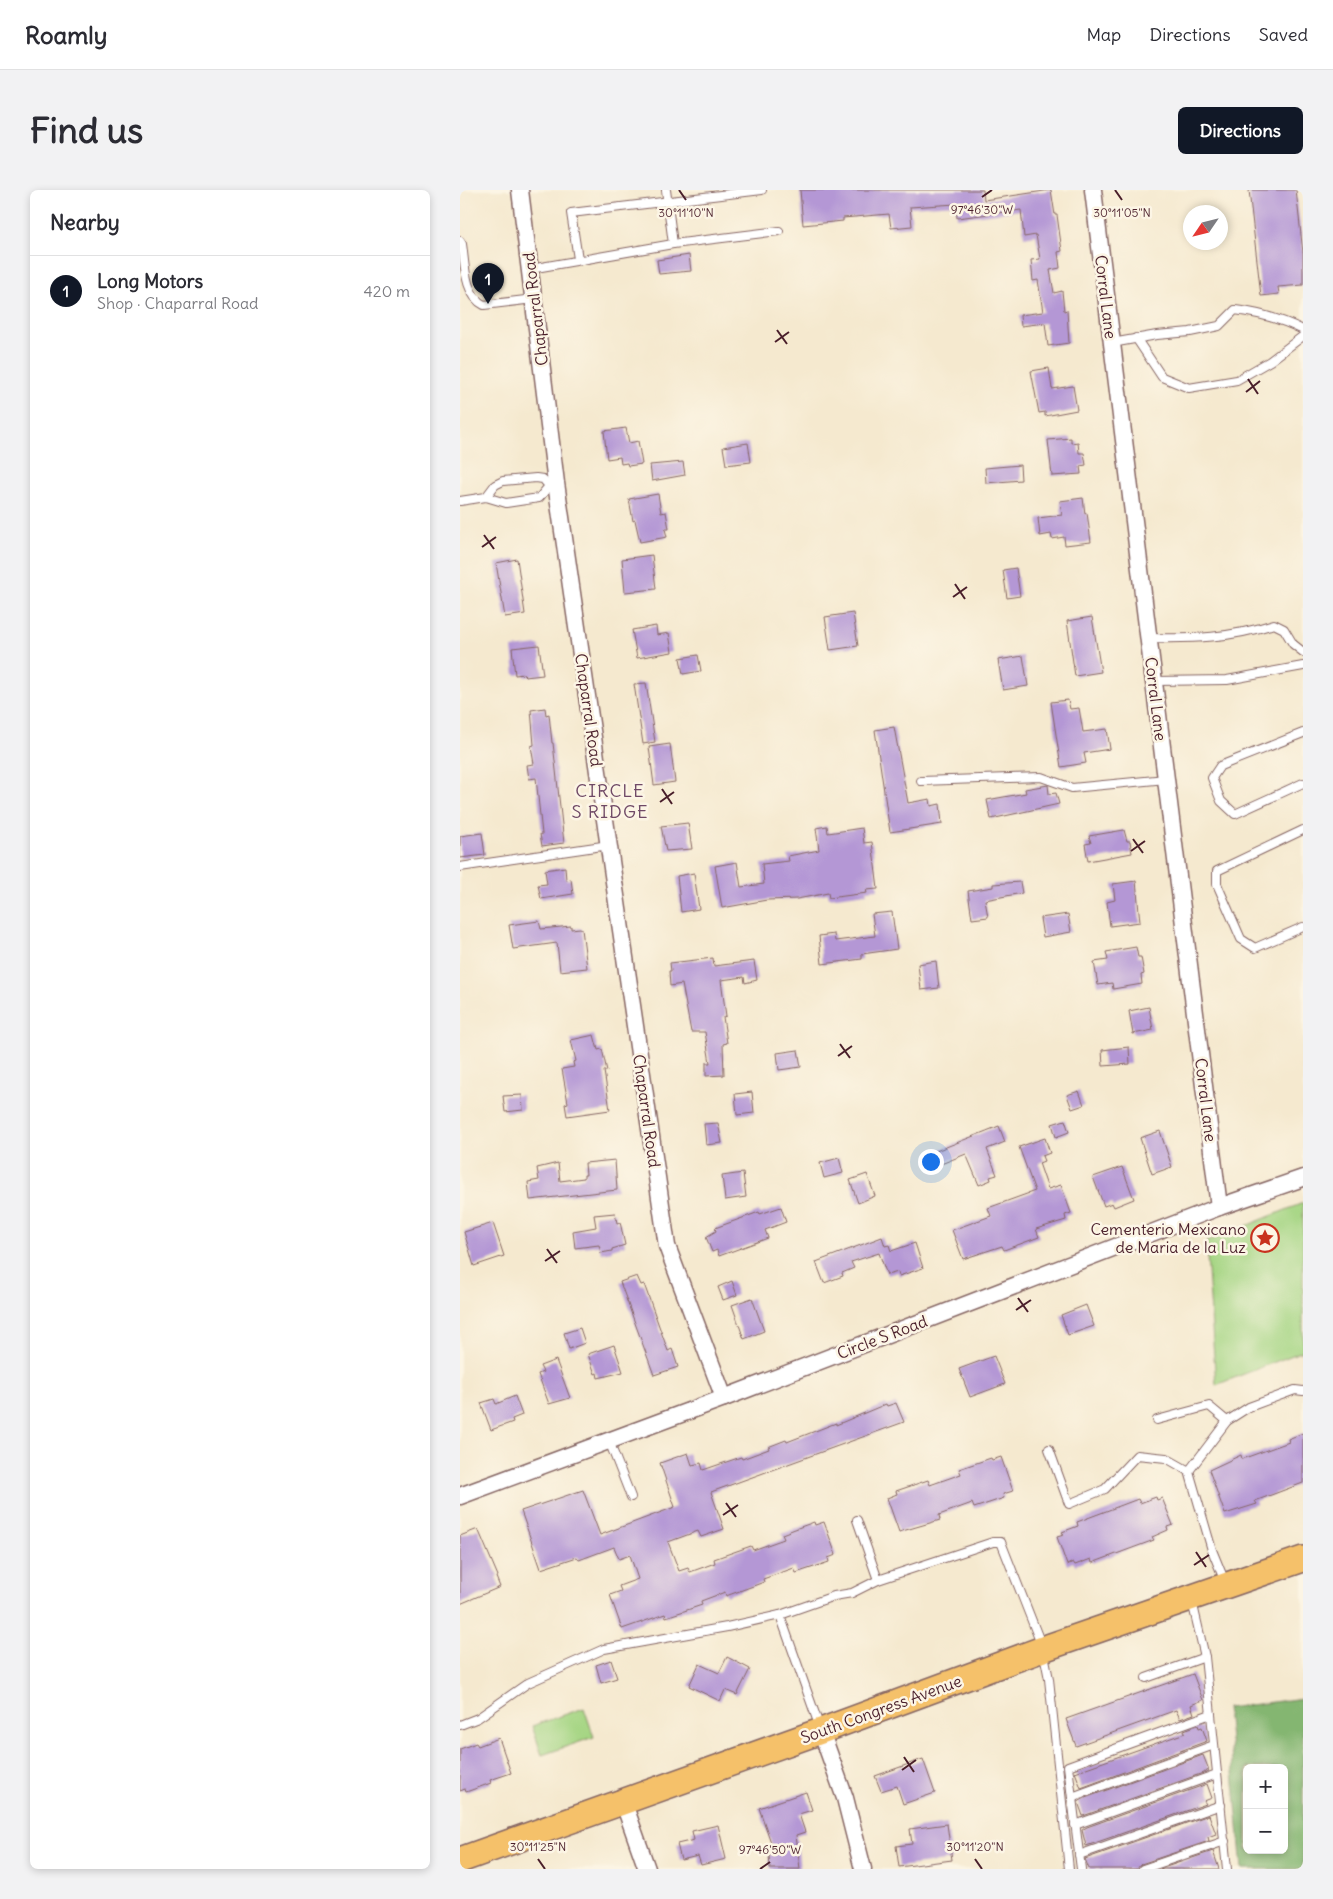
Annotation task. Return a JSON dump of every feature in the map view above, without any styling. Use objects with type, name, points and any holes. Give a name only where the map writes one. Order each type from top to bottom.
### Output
[{"type":"main road","name":"South Congress Avenue","points":[[460,1860],[821,1731],[1043,1649],[1303,1560]]},
{"type":"street","name":"Chaparral Road","points":[[520,190],[534,299],[553,484],[609,845],[667,1246],[724,1398]]},
{"type":"street","name":"Corral Lane","points":[[1093,190],[1219,1207]]},
{"type":"street","name":"Circle S Road","points":[[460,1496],[724,1398],[1219,1207],[1303,1178]]},
{"type":"street","points":[[821,1731],[845,1798],[863,1869]]},
{"type":"street","points":[[623,1801],[647,1869]]},
{"type":"lane","points":[[666,190],[673,244]]},
{"type":"lane","points":[[578,259],[571,213],[762,190]]},
{"type":"lane","points":[[530,269],[578,259],[673,244],[779,232]]},
{"type":"lane","points":[[460,241],[469,286],[478,302],[484,305],[534,299]]},
{"type":"lane","points":[[1112,342],[1190,332],[1219,326],[1235,310],[1257,312],[1283,320],[1303,330]]},
{"type":"lane","points":[[1136,338],[1162,377],[1188,388],[1237,380],[1270,361],[1303,336]]},
{"type":"lane","points":[[460,501],[486,497],[506,503],[539,498],[553,484],[536,478],[503,481],[495,485],[486,497]]},
{"type":"lane","points":[[1149,638],[1209,638],[1249,632],[1274,624],[1284,629],[1293,644],[1303,652]]},
{"type":"lane","points":[[1154,681],[1227,680],[1303,666]]},
{"type":"lane","points":[[1303,733],[1220,766],[1212,778],[1221,801],[1236,814],[1303,783]]},
{"type":"lane","points":[[921,781],[1041,777],[1072,788],[1166,779]]},
{"type":"lane","points":[[1303,830],[1217,871],[1217,884],[1241,939],[1255,948],[1303,927]]},
{"type":"lane","points":[[460,867],[609,845]]},
{"type":"lane","points":[[1189,1471],[1227,1421],[1249,1407],[1295,1390],[1303,1391]]},
{"type":"lane","points":[[1157,1420],[1209,1406],[1227,1421]]},
{"type":"lane","points":[[609,1441],[631,1497]]},
{"type":"lane","points":[[1049,1449],[1069,1504],[1105,1489],[1137,1455],[1166,1458],[1189,1471],[1212,1550],[1226,1586]]},
{"type":"lane","points":[[857,1520],[878,1580]]},
{"type":"lane","points":[[460,1725],[478,1718],[528,1683],[604,1649],[727,1627],[780,1615],[834,1596],[852,1593],[878,1580],[993,1542],[1001,1542],[1043,1649],[1049,1679],[1069,1869]]},
{"type":"lane","points":[[1191,1598],[1205,1657],[1227,1869]]},
{"type":"lane","points":[[780,1615],[821,1731]]},
{"type":"lane","points":[[1146,1678],[1205,1657]]},
{"type":"lane","points":[[1081,1869],[1068,1766],[1211,1714]]},
{"type":"lane","points":[[1072,1797],[1214,1745]]},
{"type":"lane","points":[[1075,1825],[1217,1774]]},
{"type":"lane","points":[[1079,1855],[1221,1805]]},
{"type":"lane","points":[[1142,1869],[1224,1841]]},
{"type":"green space","points":[[1303,1203],[1303,1351],[1216,1385],[1206,1242]]},
{"type":"green space","points":[[1303,1698],[1303,1869],[1242,1869],[1227,1708]]},
{"type":"green space","points":[[584,1708],[594,1737],[542,1755],[532,1726]]},
{"type":"building","points":[[800,190],[983,190],[984,200],[1051,190],[1062,251],[1058,252],[1060,268],[1050,270],[1054,293],[1062,291],[1064,311],[1067,310],[1069,343],[1048,346],[1045,323],[1021,326],[1020,315],[1043,312],[1038,280],[1033,281],[1031,260],[1040,259],[1036,235],[1024,237],[1021,210],[957,218],[956,204],[910,207],[912,226],[891,228],[889,214],[843,218],[843,221],[803,225]]},
{"type":"building","points":[[1249,190],[1296,190],[1303,253],[1303,285],[1278,287],[1279,294],[1261,296]]},
{"type":"building","points":[[689,255],[691,271],[659,274],[657,260]]},
{"type":"building","points":[[1049,368],[1052,389],[1073,386],[1077,410],[1045,416],[1045,412],[1039,413],[1031,371]]},
{"type":"building","points":[[626,428],[629,443],[638,441],[642,464],[628,466],[627,463],[621,464],[620,457],[607,459],[604,431]]},
{"type":"building","points":[[1071,438],[1071,443],[1078,442],[1079,453],[1084,453],[1086,465],[1080,466],[1081,474],[1052,476],[1048,440]]},
{"type":"building","points":[[748,443],[751,462],[726,465],[723,447]]},
{"type":"building","points":[[683,462],[685,475],[652,481],[650,465]]},
{"type":"building","points":[[1020,465],[1021,480],[986,483],[985,468]]},
{"type":"building","points":[[658,494],[661,513],[666,512],[669,529],[665,529],[667,537],[640,542],[635,520],[633,521],[629,499]]},
{"type":"building","points":[[1083,498],[1091,542],[1065,545],[1064,537],[1052,539],[1051,534],[1040,536],[1038,518],[1062,515],[1060,501]]},
{"type":"building","points":[[652,555],[656,589],[625,592],[622,559]]},
{"type":"building","points":[[517,559],[525,614],[505,617],[496,563]]},
{"type":"building","points":[[1016,568],[1020,596],[1007,598],[1003,570]]},
{"type":"building","points":[[853,613],[858,646],[830,650],[825,617]]},
{"type":"building","points":[[1092,617],[1101,672],[1075,676],[1067,621]]},
{"type":"building","points":[[656,626],[657,635],[669,633],[672,652],[637,658],[632,630]]},
{"type":"building","points":[[539,645],[543,675],[525,677],[524,674],[515,675],[512,648]]},
{"type":"building","points":[[698,655],[701,671],[683,674],[680,658]]},
{"type":"building","points":[[1023,656],[1028,686],[1003,690],[998,660]]},
{"type":"building","points":[[646,683],[655,742],[643,744],[634,684]]},
{"type":"building","points":[[1068,700],[1070,709],[1079,708],[1083,732],[1107,729],[1110,749],[1084,753],[1086,763],[1061,767],[1051,702]]},
{"type":"building","points":[[545,708],[546,715],[549,714],[564,843],[542,846],[536,778],[529,779],[527,765],[534,764],[531,746],[534,745],[531,710]]},
{"type":"building","points":[[894,727],[908,803],[930,799],[931,806],[940,804],[942,824],[890,832],[875,730]]},
{"type":"building","points":[[670,744],[675,782],[654,785],[649,747]]},
{"type":"building","points":[[1048,785],[1049,794],[1056,793],[1059,804],[991,819],[987,800],[1026,793],[1025,789]]},
{"type":"building","points":[[688,823],[692,849],[666,851],[661,826]]},
{"type":"building","points":[[827,826],[828,833],[862,828],[864,843],[872,842],[878,889],[866,890],[867,893],[829,898],[828,893],[797,899],[767,900],[722,908],[715,866],[737,862],[741,887],[764,884],[762,864],[789,861],[788,856],[819,850],[816,828]]},
{"type":"building","points":[[1124,830],[1127,841],[1130,841],[1132,853],[1088,861],[1085,844],[1091,843],[1089,836]]},
{"type":"building","points":[[482,833],[485,855],[460,858],[460,836]]},
{"type":"building","points":[[565,867],[566,880],[571,879],[573,894],[541,899],[538,885],[547,884],[545,870]]},
{"type":"building","points":[[694,873],[699,909],[681,912],[677,876]]},
{"type":"building","points":[[1136,881],[1140,922],[1110,926],[1107,902],[1115,900],[1113,884]]},
{"type":"building","points":[[1020,882],[1022,893],[985,900],[988,917],[972,919],[968,891],[993,887],[993,884]]},
{"type":"building","points":[[892,912],[897,949],[862,954],[862,959],[822,964],[819,936],[834,934],[835,941],[875,936],[872,914]]},
{"type":"building","points":[[1068,914],[1071,932],[1043,937],[1040,918]]},
{"type":"building","points":[[539,921],[541,929],[571,926],[571,929],[582,929],[587,968],[560,971],[557,943],[513,949],[509,925]]},
{"type":"building","points":[[1136,947],[1138,957],[1141,957],[1144,974],[1141,975],[1142,984],[1113,989],[1112,983],[1098,985],[1094,962],[1108,960],[1106,952]]},
{"type":"building","points":[[713,958],[714,966],[754,961],[757,980],[745,983],[744,977],[721,980],[726,1016],[723,1017],[727,1043],[723,1044],[724,1075],[706,1076],[706,1063],[710,1063],[705,1032],[691,1032],[682,984],[670,986],[669,971],[671,971],[670,963]]},
{"type":"building","points":[[936,961],[939,988],[921,990],[918,964]]},
{"type":"building","points":[[1149,1007],[1153,1030],[1133,1034],[1129,1011]]},
{"type":"building","points":[[594,1035],[598,1050],[602,1049],[607,1071],[604,1071],[610,1110],[567,1116],[565,1104],[568,1103],[562,1069],[574,1067],[573,1062],[576,1061],[571,1040]]},
{"type":"building","points":[[1129,1047],[1130,1064],[1103,1066],[1102,1050]]},
{"type":"building","points":[[798,1050],[801,1067],[779,1070],[777,1053]]},
{"type":"building","points":[[1079,1091],[1084,1105],[1072,1109],[1067,1095]]},
{"type":"building","points":[[752,1092],[754,1113],[737,1115],[735,1094]]},
{"type":"building","points":[[522,1095],[523,1110],[505,1112],[503,1096]]},
{"type":"building","points":[[1065,1120],[1069,1132],[1056,1137],[1052,1124]]},
{"type":"building","points":[[718,1123],[722,1143],[706,1145],[704,1124]]},
{"type":"building","points":[[999,1126],[1005,1142],[987,1149],[997,1175],[990,1177],[991,1180],[979,1185],[966,1154],[941,1164],[936,1151]]},
{"type":"building","points":[[1160,1131],[1172,1167],[1152,1174],[1140,1138]]},
{"type":"building","points":[[1045,1138],[1050,1153],[1042,1156],[1044,1161],[1039,1163],[1048,1189],[1061,1185],[1071,1213],[1065,1215],[1066,1220],[1036,1229],[1039,1237],[1004,1250],[1002,1246],[963,1259],[952,1230],[991,1216],[988,1208],[1035,1191],[1019,1147]]},
{"type":"building","points":[[839,1158],[843,1173],[824,1178],[820,1163]]},
{"type":"building","points":[[615,1160],[617,1190],[530,1200],[528,1182],[539,1180],[537,1168],[558,1163],[560,1181],[584,1178],[584,1175],[586,1175],[585,1163]]},
{"type":"building","points":[[1122,1167],[1134,1199],[1114,1207],[1112,1203],[1104,1206],[1093,1177]]},
{"type":"building","points":[[743,1173],[746,1197],[725,1200],[722,1176]]},
{"type":"building","points":[[867,1174],[875,1196],[858,1203],[850,1180]]},
{"type":"building","points":[[781,1207],[786,1222],[765,1230],[768,1238],[719,1256],[717,1250],[712,1252],[706,1237],[716,1231],[715,1228],[759,1212],[760,1214]]},
{"type":"building","points":[[615,1213],[617,1223],[620,1222],[625,1245],[612,1249],[612,1251],[601,1253],[599,1245],[575,1248],[573,1231],[596,1227],[594,1215]]},
{"type":"building","points":[[493,1223],[504,1256],[474,1266],[464,1232]]},
{"type":"building","points":[[882,1237],[885,1246],[889,1245],[891,1251],[915,1243],[923,1268],[899,1276],[898,1272],[887,1275],[879,1253],[851,1262],[854,1268],[842,1273],[843,1276],[824,1283],[816,1262]]},
{"type":"building","points":[[637,1276],[641,1285],[644,1284],[668,1351],[672,1349],[678,1367],[654,1375],[620,1282]]},
{"type":"building","points":[[732,1281],[737,1295],[723,1300],[718,1287]]},
{"type":"building","points":[[752,1298],[764,1331],[744,1339],[732,1305]]},
{"type":"building","points":[[1086,1305],[1094,1326],[1068,1335],[1061,1315]]},
{"type":"building","points":[[580,1328],[585,1343],[569,1349],[564,1333]]},
{"type":"building","points":[[614,1345],[623,1372],[598,1378],[588,1354]]},
{"type":"building","points":[[994,1356],[1005,1384],[970,1397],[959,1369]]},
{"type":"building","points":[[556,1360],[570,1398],[549,1404],[538,1374],[543,1372],[540,1366]]},
{"type":"building","points":[[515,1396],[522,1415],[512,1419],[513,1422],[491,1430],[481,1403],[494,1399],[496,1404]]},
{"type":"building","points":[[896,1403],[904,1422],[711,1492],[724,1529],[701,1537],[698,1531],[668,1542],[679,1571],[688,1568],[690,1572],[715,1563],[714,1559],[751,1546],[753,1550],[784,1539],[782,1534],[814,1522],[815,1525],[824,1522],[836,1555],[828,1558],[829,1562],[796,1573],[794,1568],[763,1579],[764,1582],[726,1596],[725,1592],[701,1601],[702,1605],[666,1617],[665,1614],[622,1629],[610,1595],[621,1591],[619,1586],[638,1579],[630,1555],[619,1559],[614,1547],[579,1560],[577,1557],[541,1569],[521,1511],[583,1490],[600,1535],[675,1507],[660,1463],[688,1453],[692,1465],[701,1463],[703,1470],[741,1457],[742,1459],[769,1449],[768,1447],[786,1440],[787,1442],[836,1423],[836,1425],[886,1404],[887,1406]]},
{"type":"building","points":[[1303,1433],[1303,1483],[1255,1501],[1257,1504],[1225,1514],[1209,1470],[1241,1455],[1242,1459],[1289,1442],[1288,1439]]},
{"type":"building","points":[[1001,1457],[1013,1491],[1003,1494],[1004,1498],[974,1508],[972,1503],[939,1515],[940,1520],[899,1532],[887,1498],[897,1494],[896,1491],[928,1480],[930,1485],[961,1474],[959,1469],[991,1458],[992,1460]]},
{"type":"building","points":[[1156,1497],[1157,1500],[1162,1498],[1173,1525],[1167,1527],[1168,1530],[1152,1537],[1154,1540],[1092,1563],[1091,1559],[1075,1565],[1073,1562],[1067,1565],[1057,1537],[1064,1535],[1062,1532],[1078,1526],[1077,1522],[1138,1499],[1140,1503]]},
{"type":"building","points":[[478,1529],[498,1576],[496,1577],[500,1587],[460,1604],[460,1536]]},
{"type":"building","points":[[727,1657],[750,1669],[737,1695],[725,1690],[720,1701],[689,1686],[699,1664],[719,1673]]},
{"type":"building","points":[[611,1660],[617,1678],[601,1683],[596,1665]]},
{"type":"building","points":[[1193,1674],[1203,1700],[1191,1705],[1194,1714],[1180,1719],[1176,1710],[1076,1746],[1066,1719]]},
{"type":"building","points":[[1198,1725],[1199,1728],[1202,1727],[1207,1741],[1081,1788],[1075,1772],[1185,1733],[1184,1730]]},
{"type":"building","points":[[499,1738],[511,1773],[490,1780],[491,1783],[466,1792],[465,1789],[460,1791],[460,1749],[476,1743],[478,1746]]},
{"type":"building","points":[[1203,1755],[1209,1770],[1083,1816],[1078,1802],[1085,1798]]},
{"type":"building","points":[[923,1759],[935,1793],[903,1804],[897,1786],[881,1791],[875,1776]]},
{"type":"building","points":[[1207,1784],[1212,1798],[1204,1801],[1206,1804],[1086,1846],[1082,1830],[1087,1827]]},
{"type":"building","points":[[806,1792],[812,1810],[799,1814],[805,1832],[796,1835],[800,1869],[770,1869],[769,1855],[775,1854],[759,1808]]},
{"type":"building","points":[[1209,1815],[1216,1834],[1208,1837],[1209,1841],[1141,1864],[1137,1869],[1089,1869],[1085,1859]]},
{"type":"building","points":[[947,1824],[952,1860],[899,1867],[896,1846],[912,1844],[910,1829]]},
{"type":"building","points":[[718,1825],[726,1859],[701,1865],[698,1856],[681,1860],[677,1844],[694,1840],[692,1831]]},
{"type":"building","points":[[1213,1851],[1219,1869],[1160,1869]]},
{"type":"place","name":"Long Motors","points":[[488,304]]},
{"type":"place","name":"Cementerio Mexicano de Maria de la Luz","points":[[1265,1238]]},
{"type":"district","name":"CIRCLE S RIDGE","points":[[610,801]]}]
